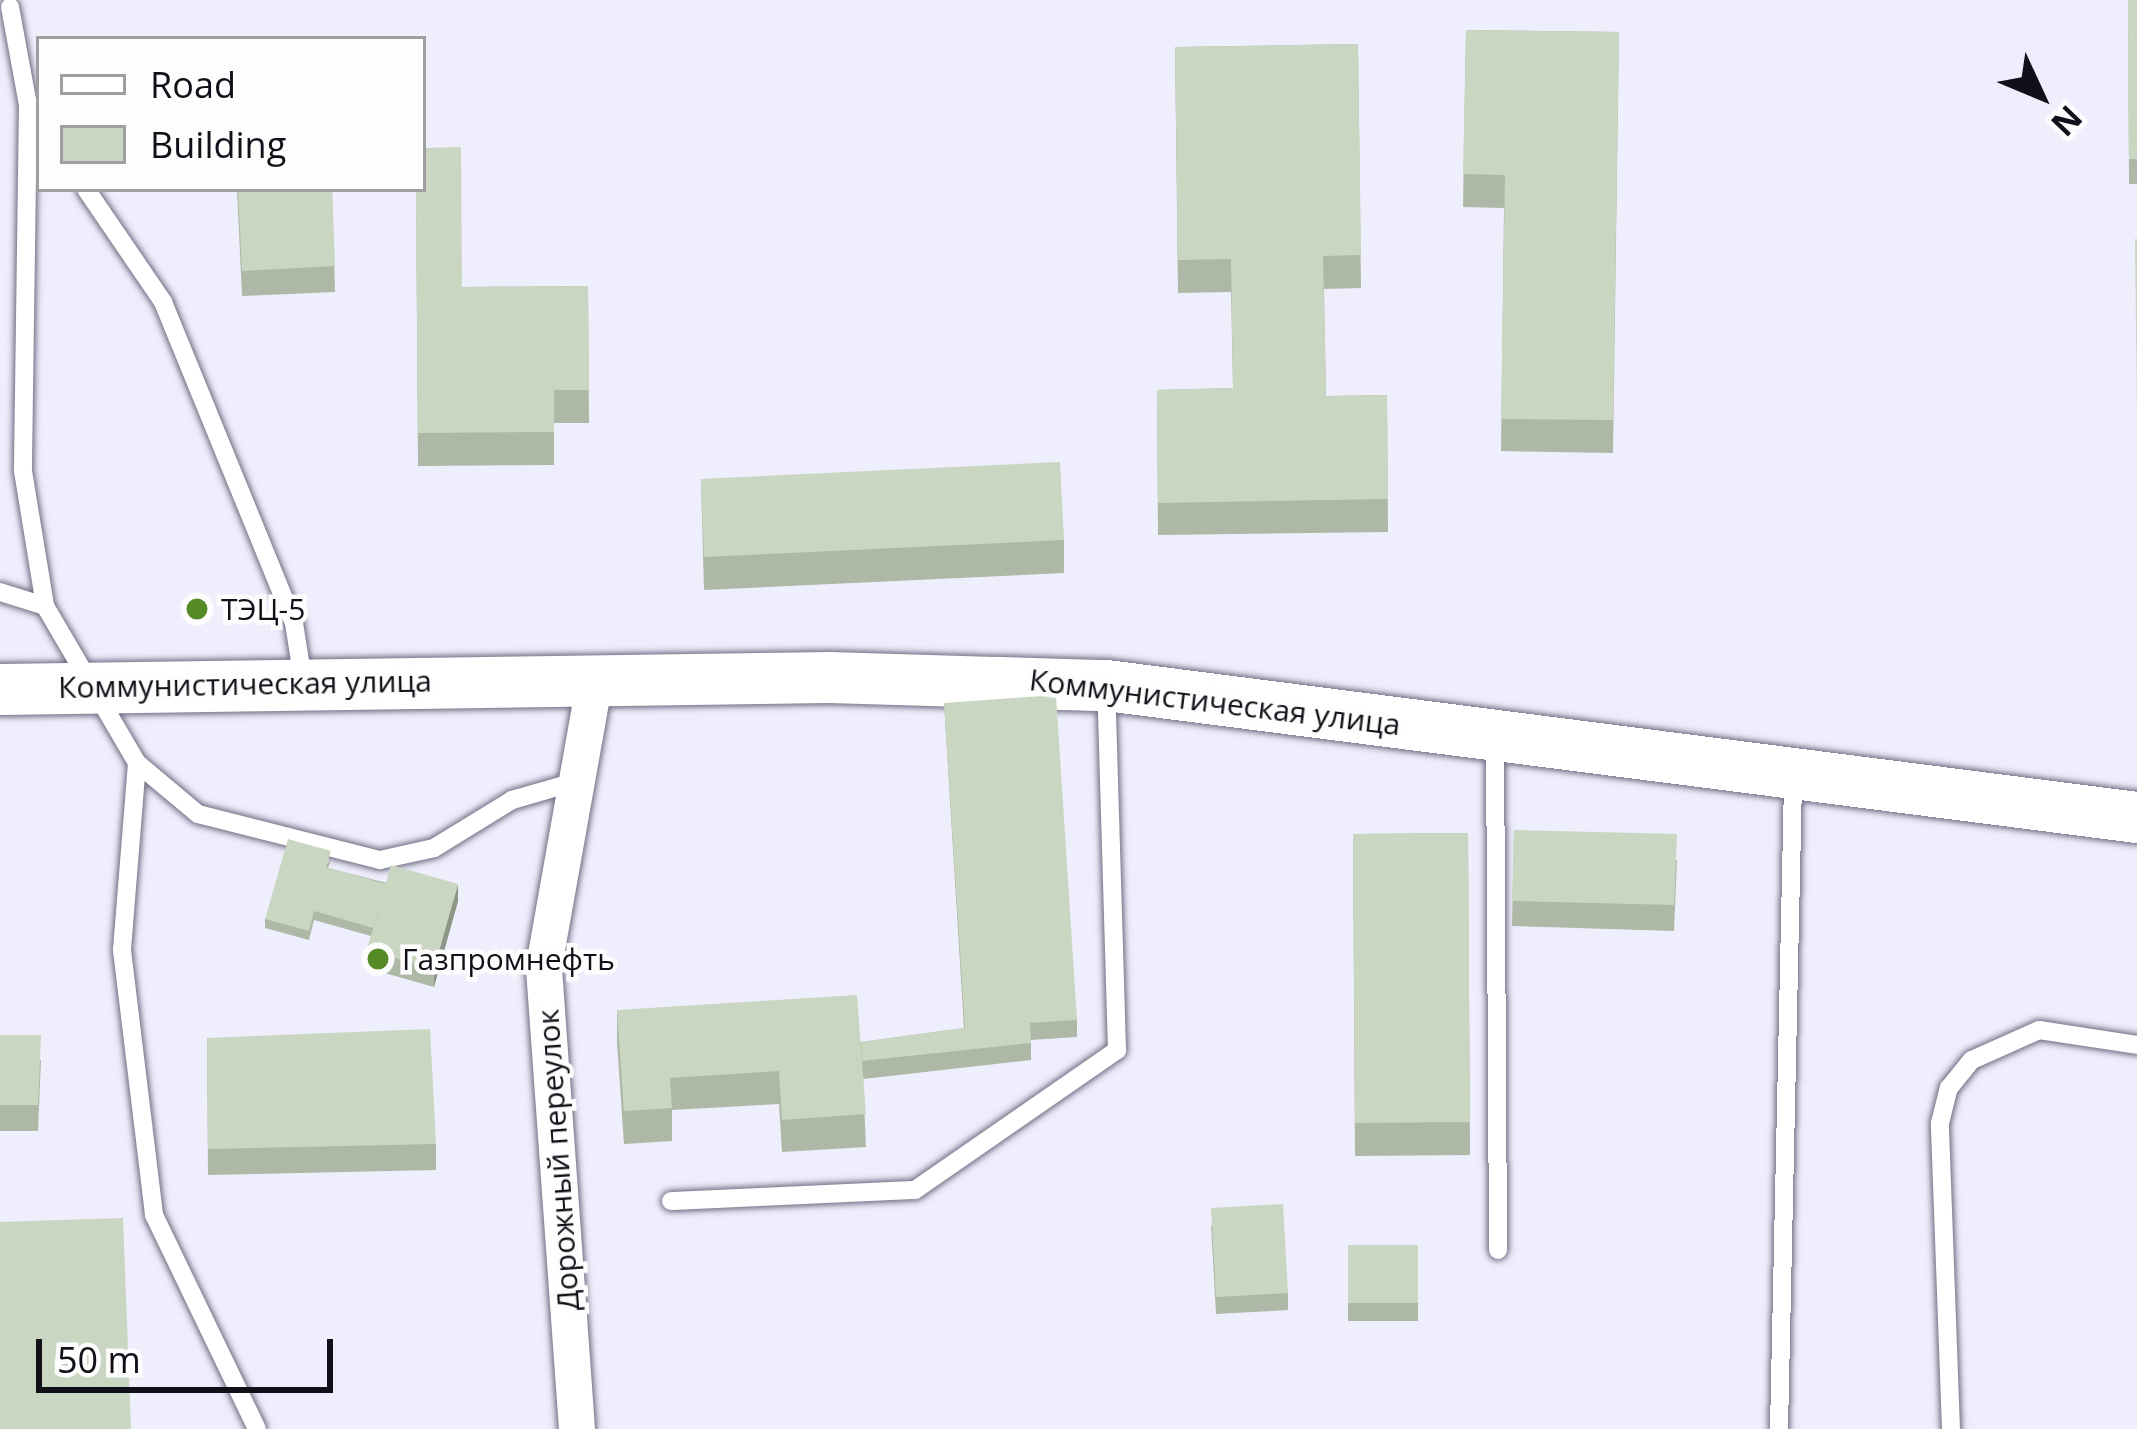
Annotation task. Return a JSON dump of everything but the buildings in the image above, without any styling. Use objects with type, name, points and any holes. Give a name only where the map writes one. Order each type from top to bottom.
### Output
[{"type":"main road","name":"Коммунистическая улица","points":[[0,689],[303,680],[1106,685],[1793,781],[2137,817]]},
{"type":"street","name":"Дорожный переулок","points":[[577,1429],[544,966],[571,783],[595,680]]},
{"type":"lane","points":[[10,8],[34,113],[17,336],[44,606],[100,687],[137,763],[198,814],[380,860],[434,848],[512,800],[571,783]]},
{"type":"lane","points":[[88,192],[164,302],[294,623],[303,680]]},
{"type":"lane","points":[[0,592],[44,606]]},
{"type":"lane","points":[[671,1201],[915,1190],[1118,1049],[1106,685]]},
{"type":"lane","points":[[1496,736],[1498,1250]]},
{"type":"lane","points":[[137,763],[122,950],[154,1214],[257,1429]]},
{"type":"lane","points":[[1779,1429],[1793,781]]},
{"type":"lane","points":[[1951,1429],[1940,1123],[1949,1088],[1972,1060],[2039,1030],[2137,1045]]},
{"type":"place","name":"ТЭЦ-5","points":[[197,609]]},
{"type":"place","name":"Газпромнефть","points":[[378,959]]}]
